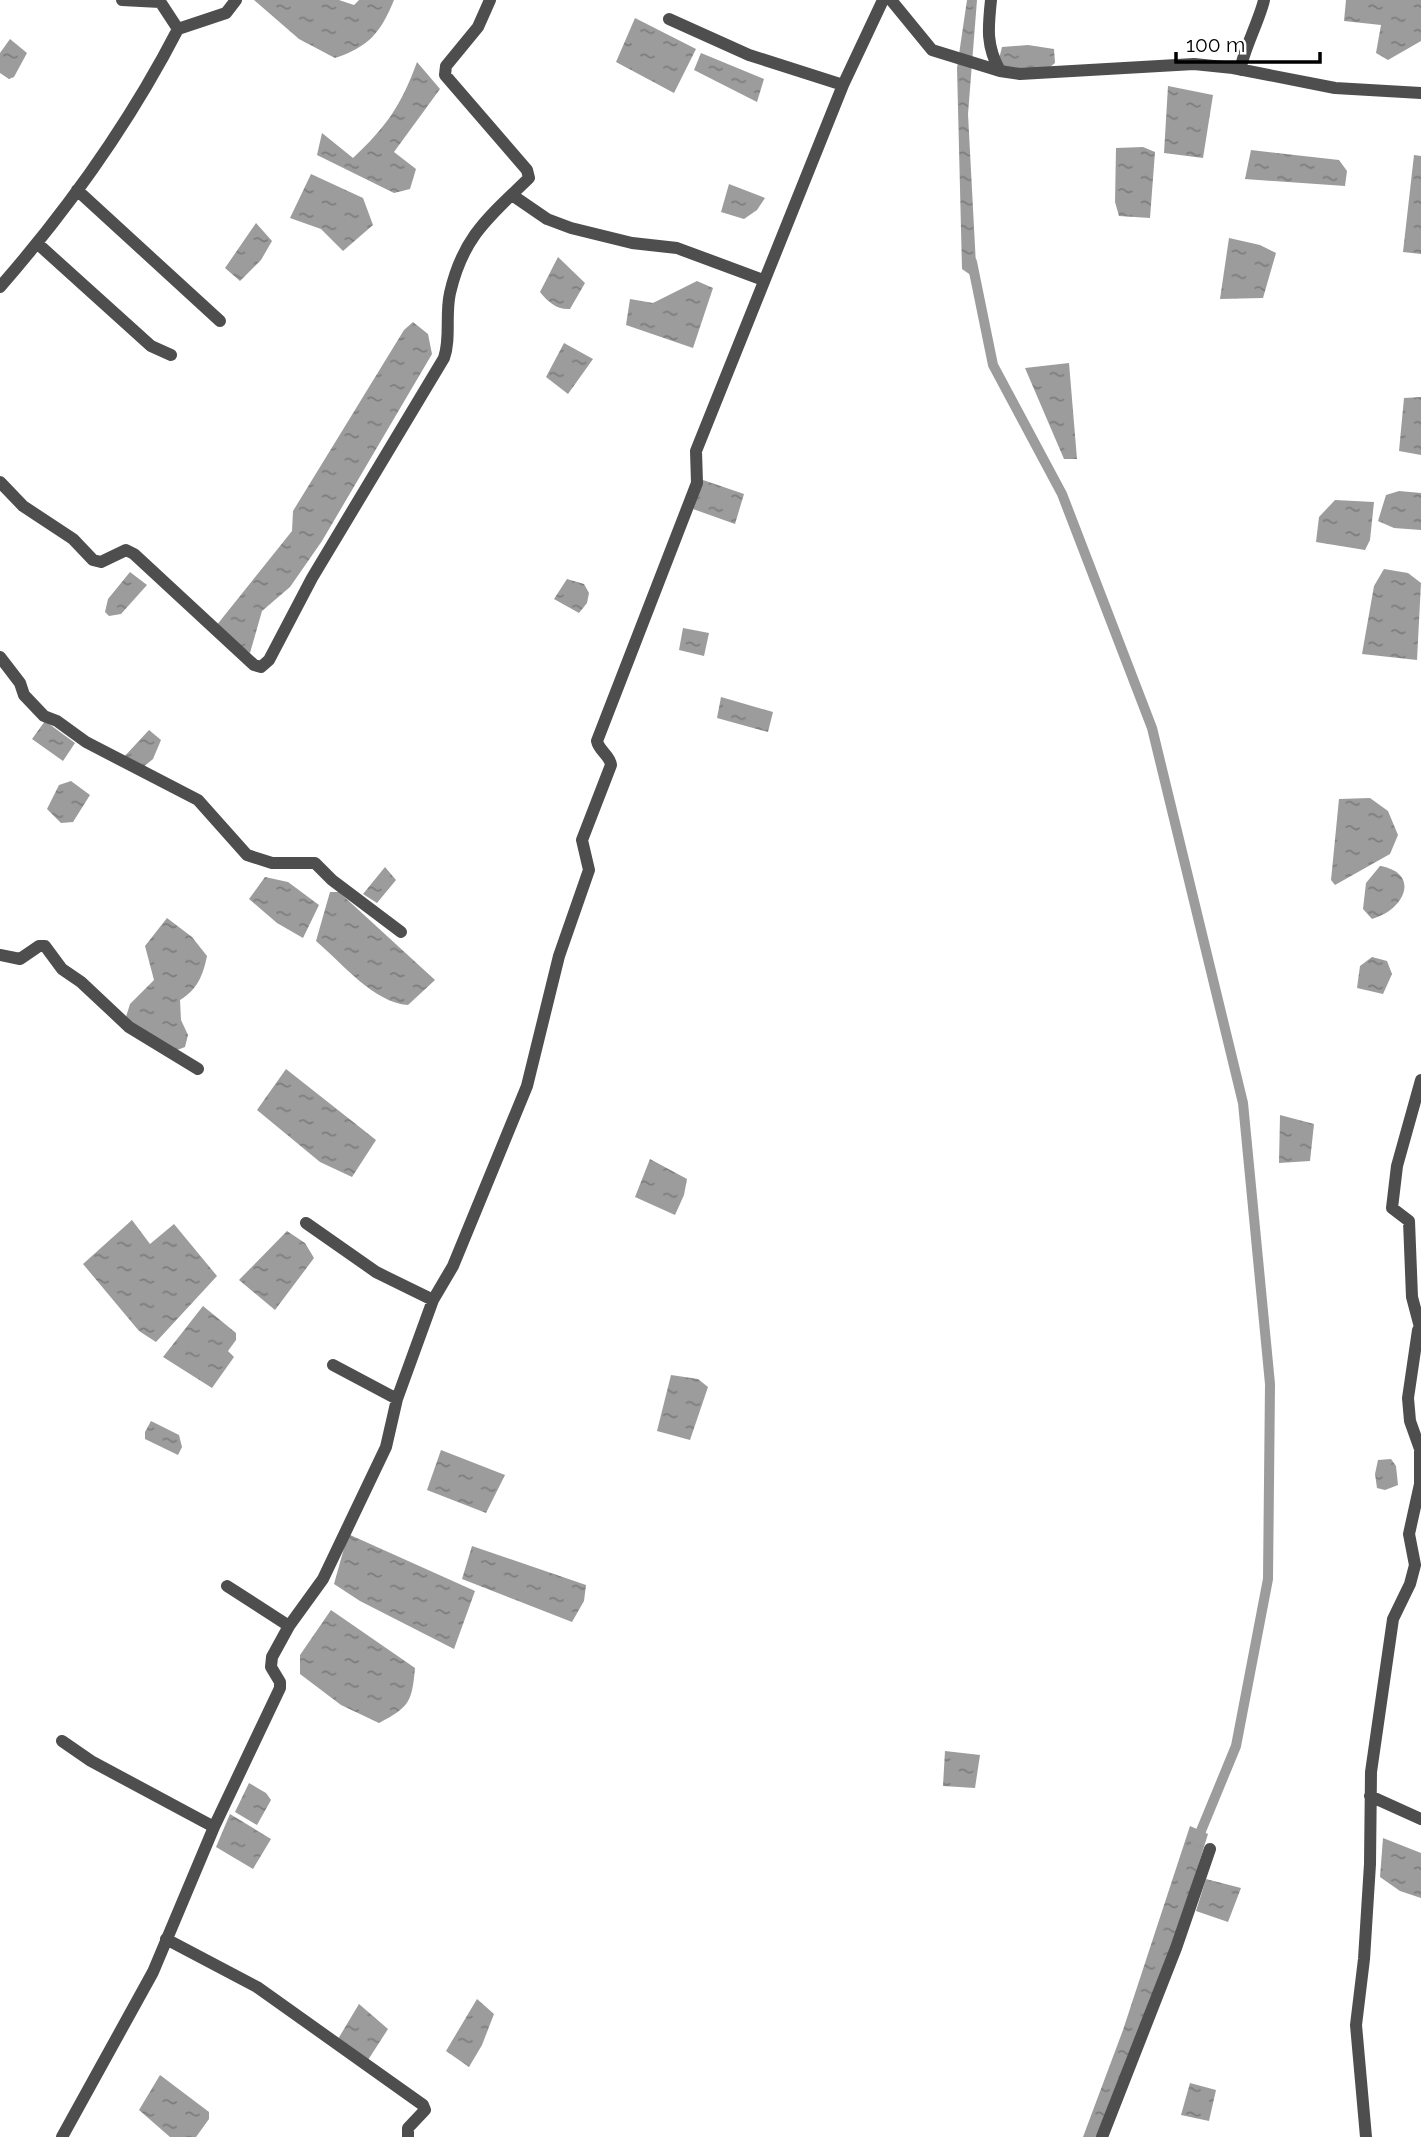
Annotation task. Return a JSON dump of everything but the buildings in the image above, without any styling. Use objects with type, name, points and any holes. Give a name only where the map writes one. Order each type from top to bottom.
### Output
[{"type":"street","points":[[122,0],[160,1],[178,29]]},
{"type":"street","points":[[0,288],[37,244],[146,91],[178,29],[226,13],[236,0]]},
{"type":"street","points":[[0,482],[23,506],[73,539],[93,560],[101,562],[126,550],[134,554],[254,665],[261,667],[269,660],[313,578],[444,358],[449,345],[446,330],[450,293],[466,246],[495,208],[512,195],[530,174],[444,75],[446,66],[478,27],[490,0]]},
{"type":"street","points":[[62,2137],[153,1972],[214,1827],[280,1688],[280,1682],[271,1667],[272,1657],[289,1626],[323,1579],[381,1459],[397,1399],[433,1300],[453,1266],[527,1086],[559,956],[589,870],[582,840],[611,765],[597,741],[697,483],[696,451],[843,85],[883,0]]},
{"type":"street","points":[[891,0],[926,45],[1000,71],[1020,74],[1174,64],[1241,70],[1335,88],[1379,93],[1421,93]]},
{"type":"street","points":[[991,0],[987,35],[990,51],[1000,71]]},
{"type":"street","points":[[1241,70],[1240,61],[1254,35],[1264,0]]},
{"type":"street","points":[[669,19],[749,55],[843,85]]},
{"type":"street","points":[[77,190],[220,321]]},
{"type":"street","points":[[512,195],[548,219],[571,228],[632,243],[677,248],[764,280]]},
{"type":"street","points":[[37,244],[151,345],[171,355]]},
{"type":"street","points":[[0,657],[20,683],[24,695],[44,716],[57,721],[86,742],[198,800],[218,818],[238,846],[259,861],[315,863],[332,880],[401,932]]},
{"type":"street","points":[[0,955],[20,959],[39,946],[45,946],[62,969],[81,982],[129,1027],[198,1069]]},
{"type":"street","points":[[1366,2137],[1356,2025],[1364,1959],[1374,1745],[1393,1619],[1410,1584],[1415,1565],[1409,1534],[1420,1484],[1420,1449],[1410,1421],[1408,1398],[1420,1331],[1412,1297],[1409,1221],[1392,1208],[1397,1166],[1421,1080]]},
{"type":"street","points":[[306,1223],[376,1272],[433,1300]]},
{"type":"street","points":[[333,1365],[397,1399]]},
{"type":"street","points":[[227,1586],[289,1626]]},
{"type":"street","points":[[62,1741],[91,1761],[214,1827]]},
{"type":"street","points":[[1370,1796],[1421,1819]]},
{"type":"street","points":[[1102,2137],[1176,1948],[1210,1849]]},
{"type":"street","points":[[166,1939],[257,1987],[424,2105],[425,2110],[408,2128],[408,2137]]},
{"type":"water","points":[[254,0],[339,0],[354,5],[359,0],[394,0],[379,30],[372,37],[357,49],[335,58],[299,39]]},
{"type":"water","points":[[967,0],[977,0],[968,114],[976,265],[972,276],[962,269],[957,68]]},
{"type":"water","points":[[1346,0],[1421,0],[1421,41],[1388,60],[1376,53],[1381,25],[1344,21]]},
{"type":"water","points":[[635,18],[696,49],[674,93],[616,62]]},
{"type":"water","points":[[10,39],[27,53],[14,77],[9,79],[0,73],[0,53]]},
{"type":"water","points":[[1028,45],[1054,49],[1055,63],[1050,67],[1013,73],[998,63],[1002,47]]},
{"type":"water","points":[[701,53],[764,79],[757,102],[694,70]]},
{"type":"water","points":[[417,62],[440,89],[394,152],[416,169],[410,189],[394,193],[317,155],[322,133],[353,158],[391,115]]},
{"type":"water","points":[[1168,86],[1213,95],[1203,158],[1164,153]]},
{"type":"water","points":[[1143,147],[1155,152],[1150,218],[1119,216],[1115,202],[1116,148]]},
{"type":"water","points":[[1251,150],[1339,160],[1347,171],[1345,186],[1245,179]]},
{"type":"water","points":[[1414,155],[1421,156],[1421,254],[1403,252]]},
{"type":"water","points":[[311,174],[363,198],[373,225],[343,251],[321,229],[290,218]]},
{"type":"water","points":[[729,184],[765,198],[757,210],[744,219],[721,212]]},
{"type":"water","points":[[256,223],[272,241],[261,260],[240,281],[225,268]]},
{"type":"water","points":[[1229,238],[1260,245],[1276,253],[1263,298],[1220,299]]},
{"type":"water","points":[[558,257],[585,283],[570,309],[553,305],[540,292]]},
{"type":"water","points":[[697,281],[713,288],[693,348],[626,325],[630,299],[653,303]]},
{"type":"water","points":[[413,322],[428,334],[432,354],[322,541],[290,587],[262,611],[250,653],[216,626],[292,531],[293,511],[404,330]]},
{"type":"water","points":[[564,343],[593,359],[568,394],[546,377]]},
{"type":"water","points":[[1069,363],[1077,459],[1064,459],[1025,368]]},
{"type":"water","points":[[1421,397],[1421,455],[1399,451],[1404,398]]},
{"type":"water","points":[[703,480],[744,494],[735,524],[693,509]]},
{"type":"water","points":[[1399,491],[1421,493],[1421,530],[1394,528],[1378,521],[1386,495]]},
{"type":"water","points":[[1335,500],[1374,502],[1370,540],[1365,550],[1316,542],[1319,517]]},
{"type":"water","points":[[1384,569],[1408,573],[1421,583],[1417,660],[1362,654],[1374,586]]},
{"type":"water","points":[[130,572],[147,585],[121,614],[109,616],[105,612],[108,599]]},
{"type":"water","points":[[567,579],[584,584],[589,593],[587,603],[579,613],[554,599]]},
{"type":"water","points":[[683,628],[709,633],[704,656],[679,650]]},
{"type":"water","points":[[721,697],[773,712],[768,732],[717,718]]},
{"type":"water","points":[[45,721],[75,743],[63,761],[32,739]]},
{"type":"water","points":[[149,730],[161,740],[153,759],[142,768],[123,758]]},
{"type":"water","points":[[71,781],[90,795],[73,822],[61,823],[47,809],[59,785]]},
{"type":"water","points":[[1370,798],[1388,811],[1398,835],[1390,854],[1335,885],[1331,880],[1339,799]]},
{"type":"water","points":[[1380,866],[1401,876],[1404,892],[1393,908],[1372,919],[1363,909],[1366,883]]},
{"type":"water","points":[[385,867],[396,880],[377,903],[363,894]]},
{"type":"water","points":[[265,877],[288,882],[319,905],[303,938],[277,923],[249,899]]},
{"type":"water","points":[[330,892],[339,892],[435,980],[408,1005],[395,1003],[371,989],[316,941]]},
{"type":"water","points":[[167,918],[192,937],[207,956],[199,981],[180,1000],[181,1020],[188,1035],[185,1047],[172,1052],[125,1020],[130,1004],[154,980],[145,946]]},
{"type":"water","points":[[1372,957],[1387,961],[1392,974],[1383,994],[1357,988],[1360,966]]},
{"type":"water","points":[[286,1069],[376,1140],[352,1177],[320,1162],[257,1110]]},
{"type":"water","points":[[1280,1115],[1314,1124],[1310,1161],[1279,1163]]},
{"type":"water","points":[[650,1159],[687,1179],[684,1195],[675,1215],[635,1197]]},
{"type":"water","points":[[132,1220],[150,1244],[174,1224],[217,1276],[156,1342],[139,1331],[83,1264]]},
{"type":"water","points":[[287,1231],[305,1243],[314,1258],[275,1310],[239,1280]]},
{"type":"water","points":[[203,1306],[236,1333],[236,1340],[228,1351],[234,1357],[212,1388],[163,1357]]},
{"type":"water","points":[[671,1375],[698,1379],[708,1387],[690,1440],[657,1431]]},
{"type":"water","points":[[151,1421],[179,1435],[182,1447],[178,1455],[145,1439],[145,1432]]},
{"type":"water","points":[[441,1450],[505,1475],[486,1513],[427,1490]]},
{"type":"water","points":[[1391,1459],[1396,1466],[1398,1485],[1385,1490],[1377,1488],[1375,1474],[1378,1460]]},
{"type":"water","points":[[348,1534],[475,1591],[454,1649],[360,1601],[334,1584]]},
{"type":"water","points":[[472,1546],[586,1585],[584,1601],[572,1622],[462,1579]]},
{"type":"water","points":[[331,1610],[415,1668],[408,1702],[379,1723],[341,1705],[300,1674],[300,1655]]},
{"type":"water","points":[[945,1751],[980,1755],[975,1788],[943,1786]]},
{"type":"water","points":[[249,1783],[266,1793],[271,1800],[257,1825],[235,1812]]},
{"type":"water","points":[[230,1814],[271,1839],[253,1869],[216,1847]]},
{"type":"water","points":[[1190,1826],[1208,1834],[1176,1936],[1099,2137],[1083,2137],[1123,2030]]},
{"type":"water","points":[[1383,1838],[1421,1853],[1421,1898],[1400,1891],[1380,1877]]},
{"type":"water","points":[[1206,1879],[1241,1888],[1228,1922],[1196,1911]]},
{"type":"water","points":[[477,1999],[494,2014],[482,2045],[469,2067],[446,2051]]},
{"type":"water","points":[[359,2004],[388,2029],[368,2060],[338,2039]]},
{"type":"water","points":[[160,2075],[209,2112],[209,2119],[196,2137],[170,2137],[139,2110]]},
{"type":"water","points":[[1190,2083],[1216,2090],[1209,2121],[1181,2115]]},
{"type":"waterway","points":[[972,262],[993,365],[1062,494],[1152,728],[1243,1103],[1270,1384],[1268,1579],[1236,1746],[1196,1843]]}]
